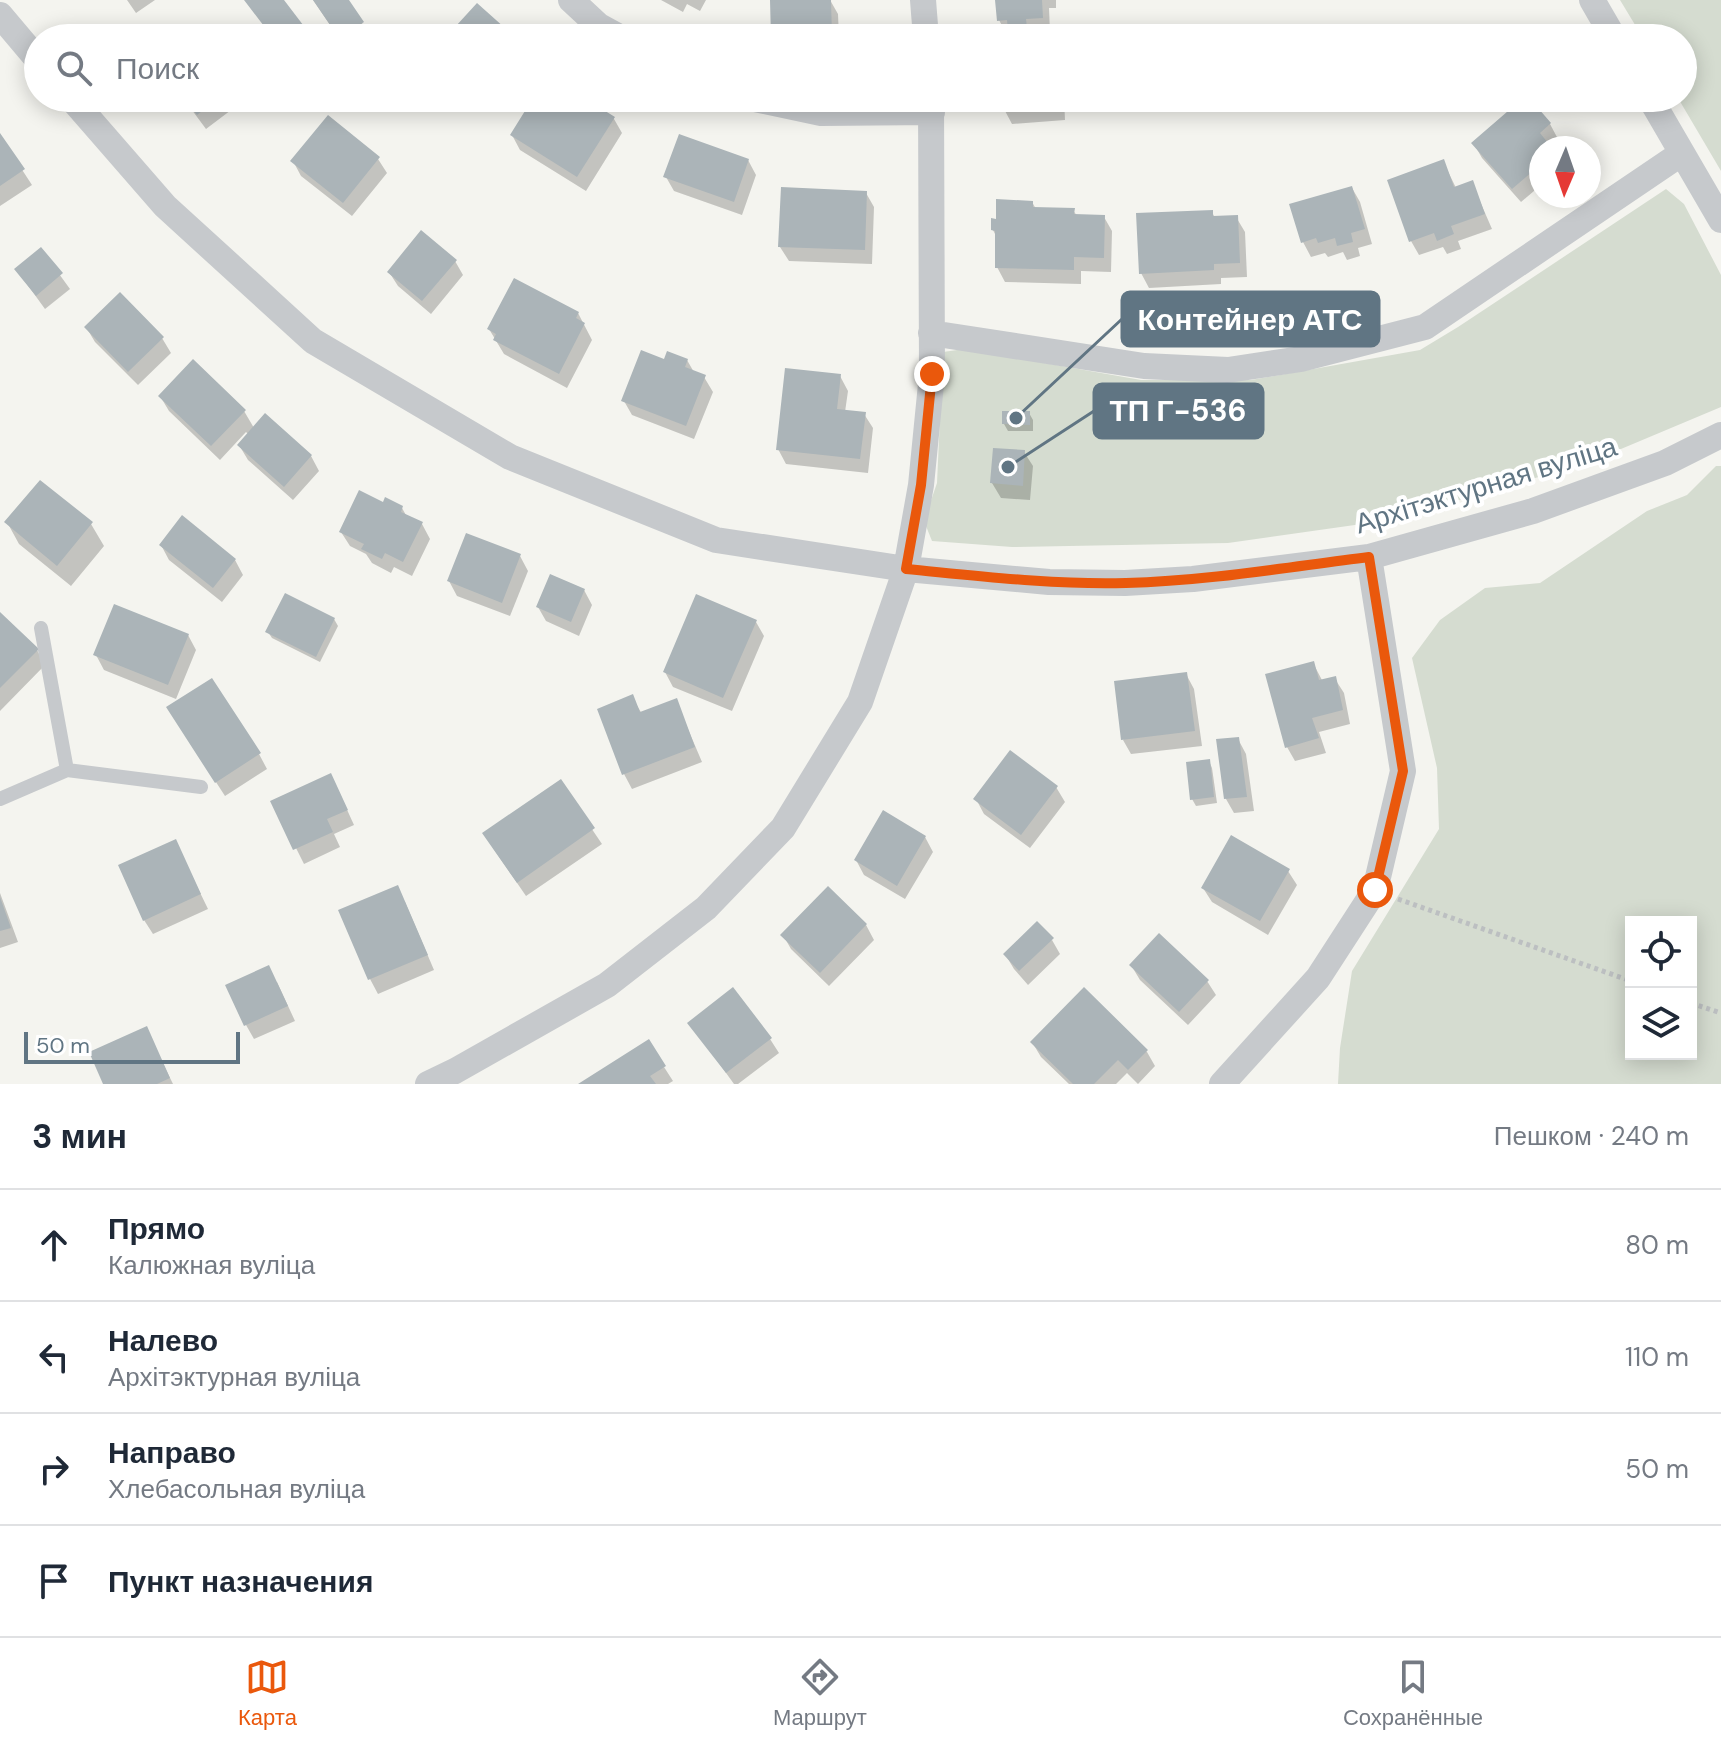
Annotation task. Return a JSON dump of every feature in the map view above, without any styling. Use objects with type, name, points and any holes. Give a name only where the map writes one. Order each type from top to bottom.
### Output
[{"type":"street","points":[[571,0],[597,24]]},
{"type":"street","points":[[923,0],[925,24]]},
{"type":"street","points":[[1592,0],[1606,24]]},
{"type":"street","points":[[1,19],[24,44]]},
{"type":"street","name":"Архітэктурная вуліца","points":[[83,112],[165,206],[313,341],[510,457],[716,540],[906,569],[1049,582],[1125,583],[1193,579],[1369,557],[1533,511],[1665,463],[1721,435]]},
{"type":"street","points":[[428,1084],[607,985],[706,908],[783,828],[860,702],[906,569],[921,485],[932,374],[932,112]]},
{"type":"street","points":[[1658,112],[1721,220]]},
{"type":"street","points":[[931,333],[1144,366],[1228,370],[1301,359],[1425,327],[1682,153]]},
{"type":"street","points":[[1222,1084],[1318,978],[1375,890],[1403,771],[1369,557]]},
{"type":"lane","points":[[41,628],[67,770]]},
{"type":"lane","points":[[0,799],[67,770],[201,787]]},
{"type":"path","points":[[1375,890],[1625,979]]},
{"type":"path","points":[[1697,1005],[1721,1013]]},
{"type":"shaded area","points":[[1620,0],[1721,0],[1721,171],[1686,112],[1697,112],[1697,24],[1635,24]]},
{"type":"shaded area","points":[[1666,189],[1684,204],[1721,275],[1721,407],[1590,462],[1390,520],[1228,543],[1012,547],[932,541],[924,521],[937,483],[943,352],[964,349],[1141,380],[1251,380],[1420,350]]},
{"type":"shaded area","points":[[1716,466],[1721,466],[1721,1084],[1338,1084],[1340,1048],[1352,971],[1439,829],[1437,768],[1412,658],[1440,620],[1485,588],[1540,583],[1647,511],[1687,495]]},
{"type":"building","points":[[244,0],[284,0],[302,24],[262,24]]},
{"type":"building","points":[[313,0],[349,0],[364,22],[361,24],[329,24]]},
{"type":"building","points":[[770,0],[831,0],[832,24],[771,24]]},
{"type":"building","points":[[995,0],[1042,0],[1043,18],[1026,19],[1027,24],[997,21]]},
{"type":"building","points":[[477,3],[500,24],[458,24]]},
{"type":"building","points":[[524,112],[607,112],[615,117],[577,177],[510,135]]},
{"type":"building","points":[[1507,112],[1542,112],[1551,123],[1540,133],[1542,136],[1529,136],[1529,174],[1512,189],[1471,143]]},
{"type":"building","points":[[328,115],[380,157],[343,203],[290,161]]},
{"type":"building","points":[[0,133],[25,169],[0,186]]},
{"type":"building","points":[[679,134],[749,159],[734,202],[663,177]]},
{"type":"building","points":[[1444,159],[1454,187],[1473,180],[1485,214],[1451,226],[1454,234],[1437,241],[1434,233],[1409,242],[1387,180]]},
{"type":"building","points":[[1352,186],[1365,229],[1351,233],[1353,242],[1337,246],[1335,238],[1318,243],[1316,238],[1301,243],[1289,204]]},
{"type":"building","points":[[781,187],[867,191],[865,250],[778,247]]},
{"type":"building","points":[[996,199],[1033,201],[1033,207],[1075,208],[1074,214],[1105,215],[1104,258],[1074,257],[1074,270],[995,268],[995,231],[991,230],[991,218],[996,219]]},
{"type":"building","points":[[1213,210],[1213,216],[1238,215],[1240,263],[1214,264],[1214,270],[1139,274],[1136,213]]},
{"type":"building","points":[[421,230],[457,260],[422,301],[387,272]]},
{"type":"building","points":[[41,247],[63,273],[36,296],[14,269]]},
{"type":"building","points":[[514,278],[579,312],[576,318],[585,323],[559,374],[493,340],[496,334],[487,329]]},
{"type":"building","points":[[120,292],[164,337],[128,372],[84,327]]},
{"type":"building","points":[[641,350],[664,359],[667,351],[688,359],[685,367],[706,375],[686,426],[621,401]]},
{"type":"building","points":[[193,359],[246,410],[211,446],[158,396]]},
{"type":"building","points":[[785,368],[841,374],[837,409],[866,412],[860,459],[776,450]]},
{"type":"building","points":[[1002,411],[1030,411],[1030,425],[1002,424]]},
{"type":"building","points":[[265,413],[312,455],[284,487],[237,445]]},
{"type":"building","points":[[993,448],[1025,450],[1023,486],[990,483]]},
{"type":"building","points":[[40,480],[93,522],[57,566],[4,522]]},
{"type":"building","points":[[359,490],[383,502],[385,497],[403,506],[401,512],[423,522],[403,562],[385,553],[382,559],[361,549],[364,544],[339,532]]},
{"type":"building","points":[[182,515],[236,559],[213,588],[159,545]]},
{"type":"building","points":[[466,533],[521,554],[502,603],[447,581]]},
{"type":"building","points":[[550,574],[585,589],[571,622],[536,607]]},
{"type":"building","points":[[285,593],[335,618],[316,657],[265,632]]},
{"type":"building","points":[[696,594],[757,620],[723,698],[663,672]]},
{"type":"building","points":[[114,604],[189,634],[168,685],[93,655]]},
{"type":"building","points":[[0,612],[39,649],[0,688]]},
{"type":"building","points":[[1314,661],[1319,680],[1336,676],[1343,710],[1312,718],[1319,738],[1285,748],[1265,674]]},
{"type":"building","points":[[1187,672],[1195,731],[1121,740],[1114,681]]},
{"type":"building","points":[[212,678],[261,753],[215,783],[166,707]]},
{"type":"building","points":[[633,694],[640,712],[677,698],[695,747],[622,775],[597,709]]},
{"type":"building","points":[[1239,737],[1247,797],[1224,799],[1216,739]]},
{"type":"building","points":[[1010,750],[1058,786],[1021,835],[973,799]]},
{"type":"building","points":[[1210,759],[1214,797],[1190,800],[1186,762]]},
{"type":"building","points":[[331,773],[348,810],[327,819],[333,832],[293,850],[270,801]]},
{"type":"building","points":[[561,779],[595,828],[517,883],[482,833]]},
{"type":"building","points":[[883,810],[926,836],[897,886],[854,860]]},
{"type":"building","points":[[1231,835],[1290,869],[1260,921],[1201,888]]},
{"type":"building","points":[[176,839],[201,894],[143,921],[118,865]]},
{"type":"building","points":[[398,885],[428,955],[368,980],[338,910]]},
{"type":"building","points":[[828,886],[867,924],[820,973],[780,935]]},
{"type":"building","points":[[0,897],[11,928],[0,931]]},
{"type":"building","points":[[1037,921],[1054,938],[1019,971],[1003,954]]},
{"type":"building","points":[[1159,933],[1209,980],[1179,1012],[1129,965]]},
{"type":"building","points":[[269,965],[288,1006],[244,1026],[225,985]]},
{"type":"building","points":[[733,987],[772,1038],[726,1073],[687,1023]]},
{"type":"building","points":[[1084,987],[1148,1050],[1128,1070],[1118,1060],[1094,1084],[1073,1084],[1030,1042]]},
{"type":"building","points":[[147,1026],[170,1078],[157,1084],[103,1084],[89,1052]]},
{"type":"building","points":[[649,1039],[666,1066],[650,1076],[656,1084],[578,1084]]},
{"type":"place","name":"Контейнер АТС","points":[[1016,418]]},
{"type":"place","name":"ТП Г-536","points":[[1008,467]]},
{"type":"route","points":[[932,374],[921,485],[906,569],[1049,582],[1125,583],[1193,579],[1369,557],[1403,771],[1375,890]]}]
